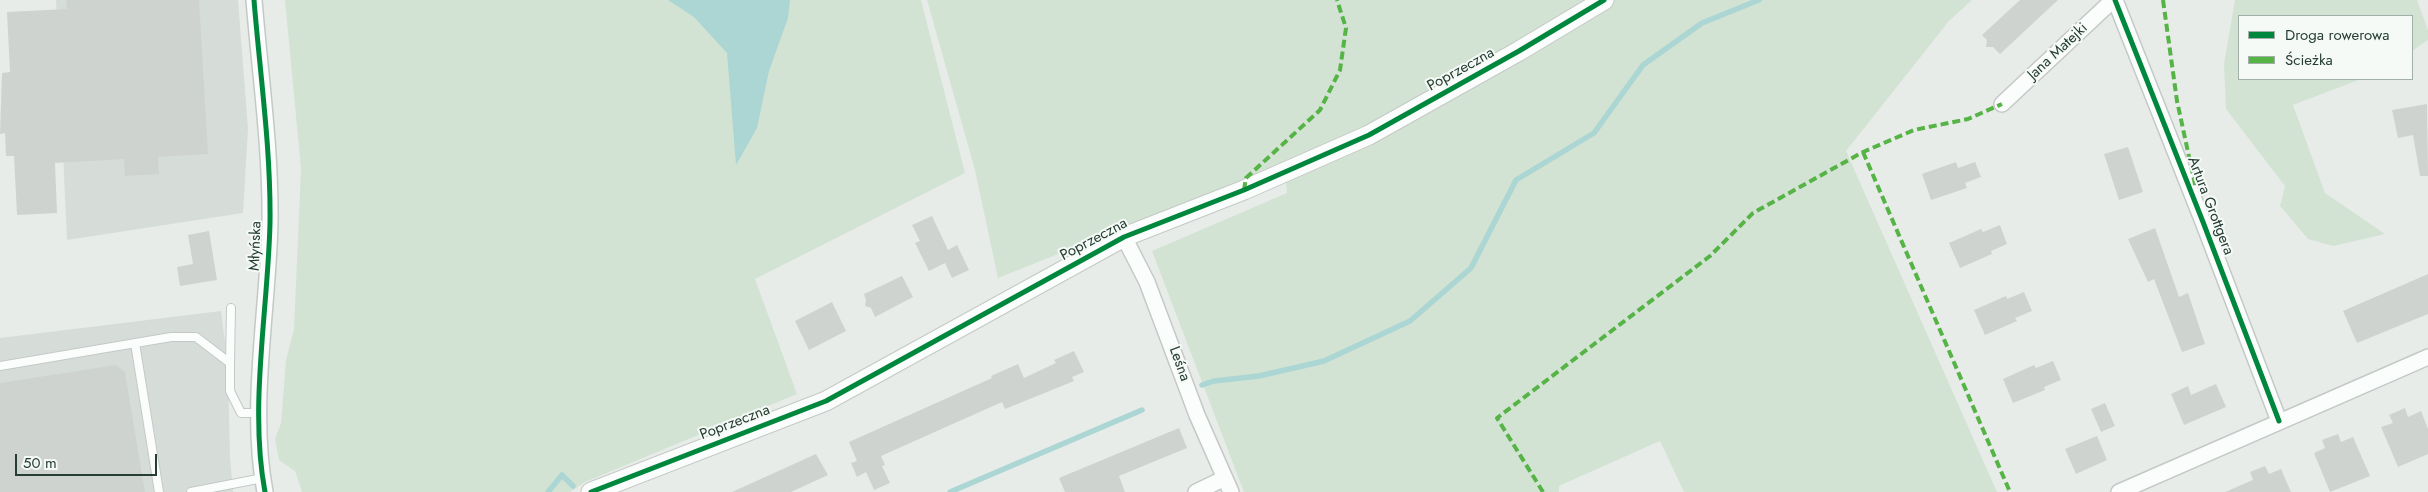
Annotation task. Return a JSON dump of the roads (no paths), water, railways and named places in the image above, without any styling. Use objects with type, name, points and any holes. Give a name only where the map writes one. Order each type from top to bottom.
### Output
[{"type":"street","name":"Młyńska","points":[[254,0],[270,181],[269,260],[259,413],[264,485]]},
{"type":"street","name":"Poprzeczna","points":[[591,492],[826,401],[1124,237],[1244,190],[1369,135],[1519,51],[1604,0]]},
{"type":"street","name":"Jana Matejki","points":[[2002,104],[2114,0]]},
{"type":"street","name":"Artura Grottgera","points":[[2114,0],[2203,222],[2279,421]]},
{"type":"street","name":"Leśna","points":[[1124,237],[1147,282],[1197,415],[1228,485]]},
{"type":"street","points":[[2119,492],[2428,357]]},
{"type":"street","points":[[1196,492],[1228,485]]},
{"type":"lane","points":[[231,308],[230,391],[241,413],[259,413]]},
{"type":"lane","points":[[0,366],[171,337],[196,337],[230,363]]},
{"type":"lane","points":[[135,343],[159,492]]},
{"type":"lane","points":[[191,492],[264,485]]},
{"type":"water","points":[[668,0],[790,0],[788,18],[769,71],[757,128],[736,165],[727,53],[694,17]]},
{"type":"waterway","points":[[1202,385],[1214,381],[1259,376],[1324,361],[1410,321],[1471,268],[1516,180],[1594,133],[1643,65],[1702,23],[1759,0]]},
{"type":"waterway","points":[[950,492],[1142,410]]},
{"type":"waterway","points":[[548,492],[562,475],[573,486]]}]
